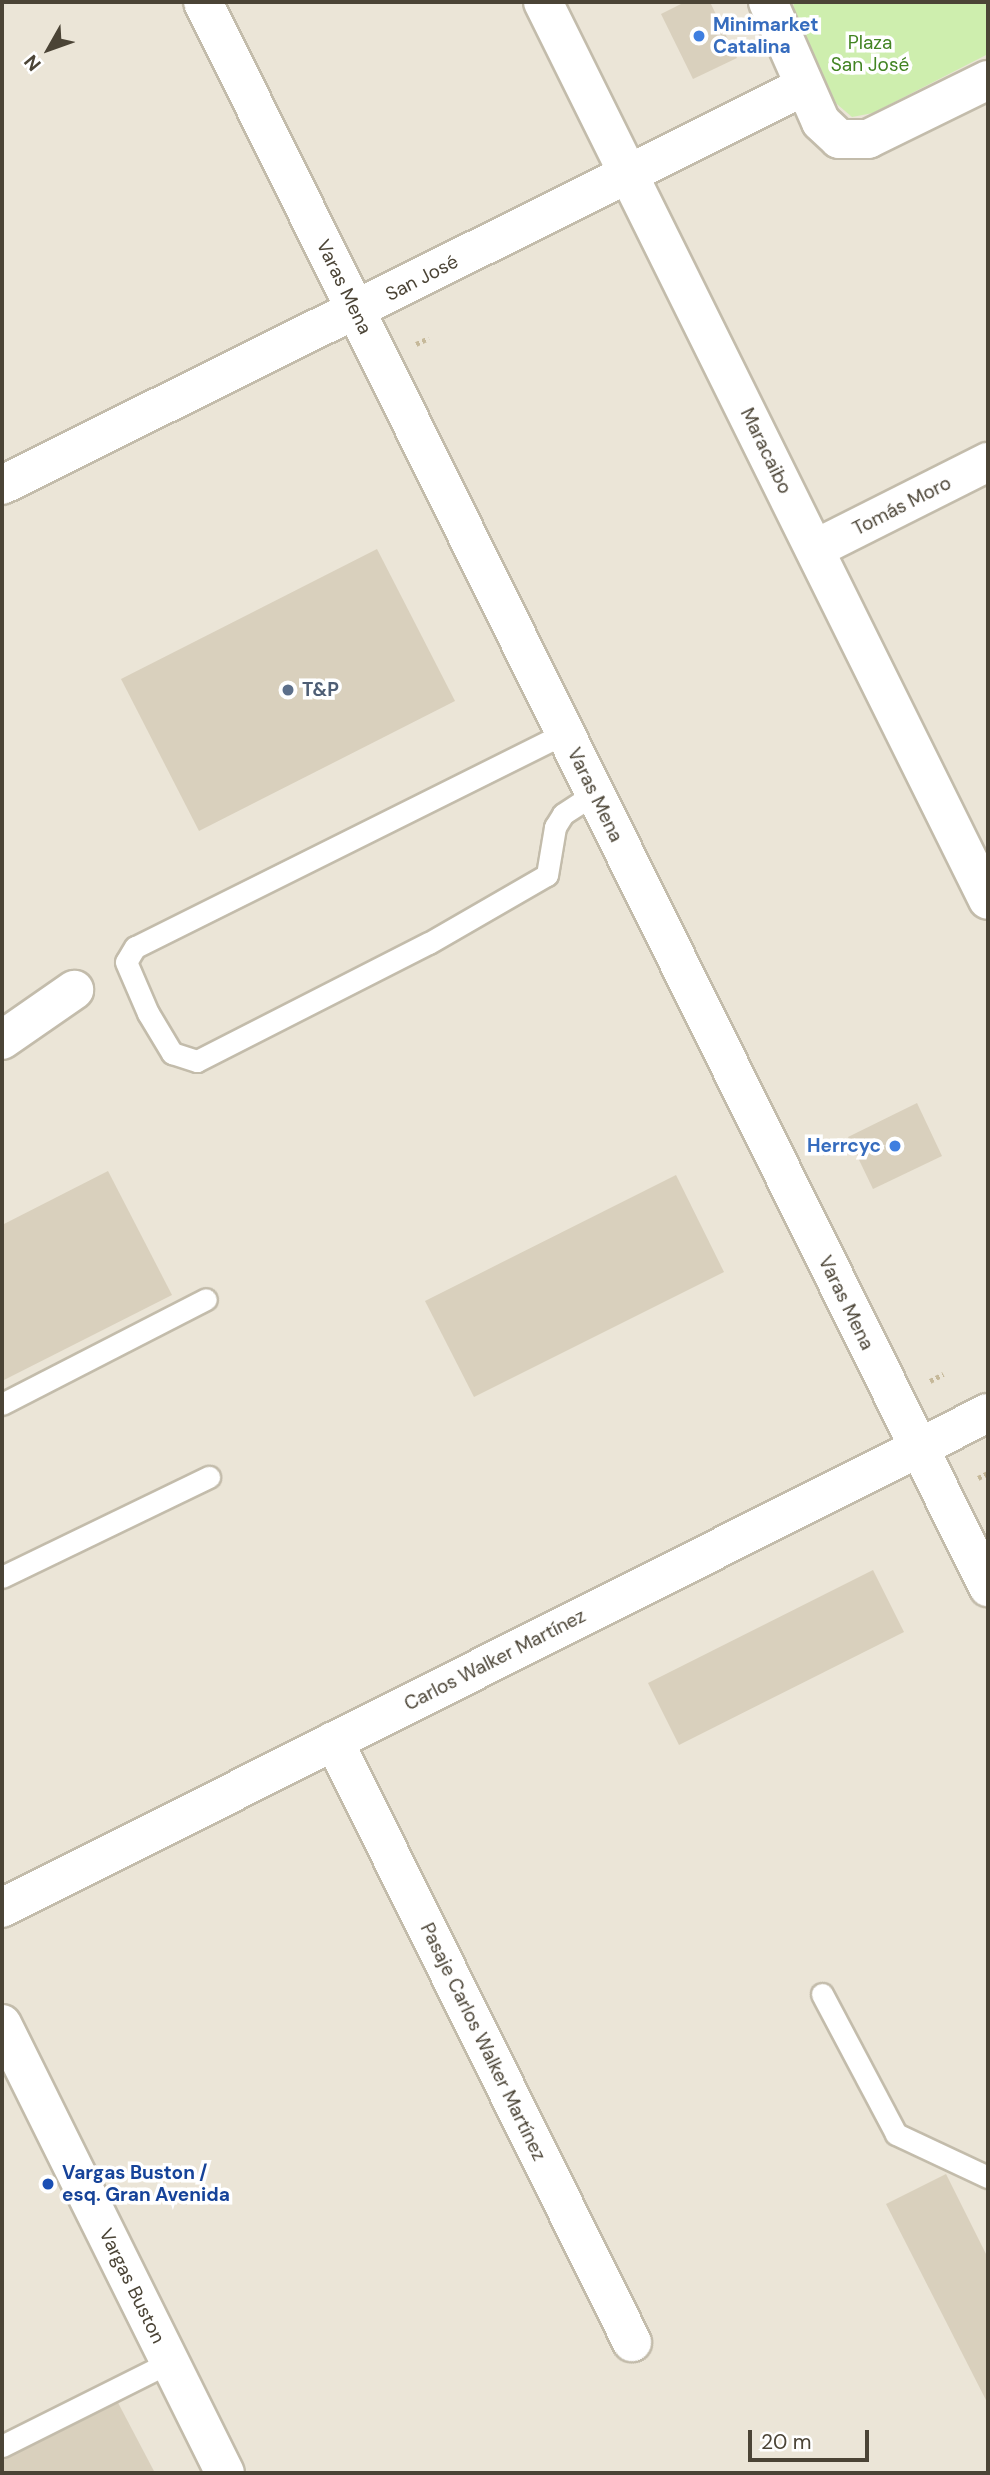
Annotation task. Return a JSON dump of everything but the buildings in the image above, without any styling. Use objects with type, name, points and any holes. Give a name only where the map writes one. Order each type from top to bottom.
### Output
[{"type":"street","name":"Varas Mena","points":[[203,2],[988,1587]]},
{"type":"street","name":"Maracaibo","points":[[543,2],[988,900]]},
{"type":"street","points":[[768,2],[803,87],[825,130],[839,139],[854,142],[988,80]]},
{"type":"street","name":"San José","points":[[2,485],[803,87]]},
{"type":"street","name":"Tomás Moro","points":[[815,549],[988,462]]},
{"type":"street","points":[[2,1040],[74,990]]},
{"type":"street","name":"Carlos Walker Martínez","points":[[2,1908],[988,1413]]},
{"type":"street","name":"Pasaje Carlos Walker Martínez","points":[[334,1741],[632,2342]]},
{"type":"street","name":"Vargas Buston","points":[[2,2024],[225,2473]]},
{"type":"lane","points":[[565,733],[135,947],[126,962],[148,1013],[172,1053],[197,1061],[429,943],[547,875],[555,828],[563,814],[594,794]]},
{"type":"lane","points":[[2,1404],[206,1299]]},
{"type":"lane","points":[[2,1577],[209,1477]]},
{"type":"lane","points":[[822,1994],[896,2134],[988,2177]]},
{"type":"lane","points":[[2,2446],[170,2362]]},
{"type":"shaded area","points":[[2,2],[988,2],[988,2473],[2,2473]]},
{"type":"green space","name":"Plaza San José","points":[[794,2],[988,2],[988,54],[873,113],[852,117],[831,99],[792,14]]},
{"type":"place","name":"Minimarket Catalina","points":[[699,36]]},
{"type":"place","name":"T&P","points":[[288,690]]},
{"type":"place","name":"Herrcyc","points":[[895,1146]]},
{"type":"place","name":"Vargas Buston / esq. Gran Avenida","points":[[48,2184]]}]
